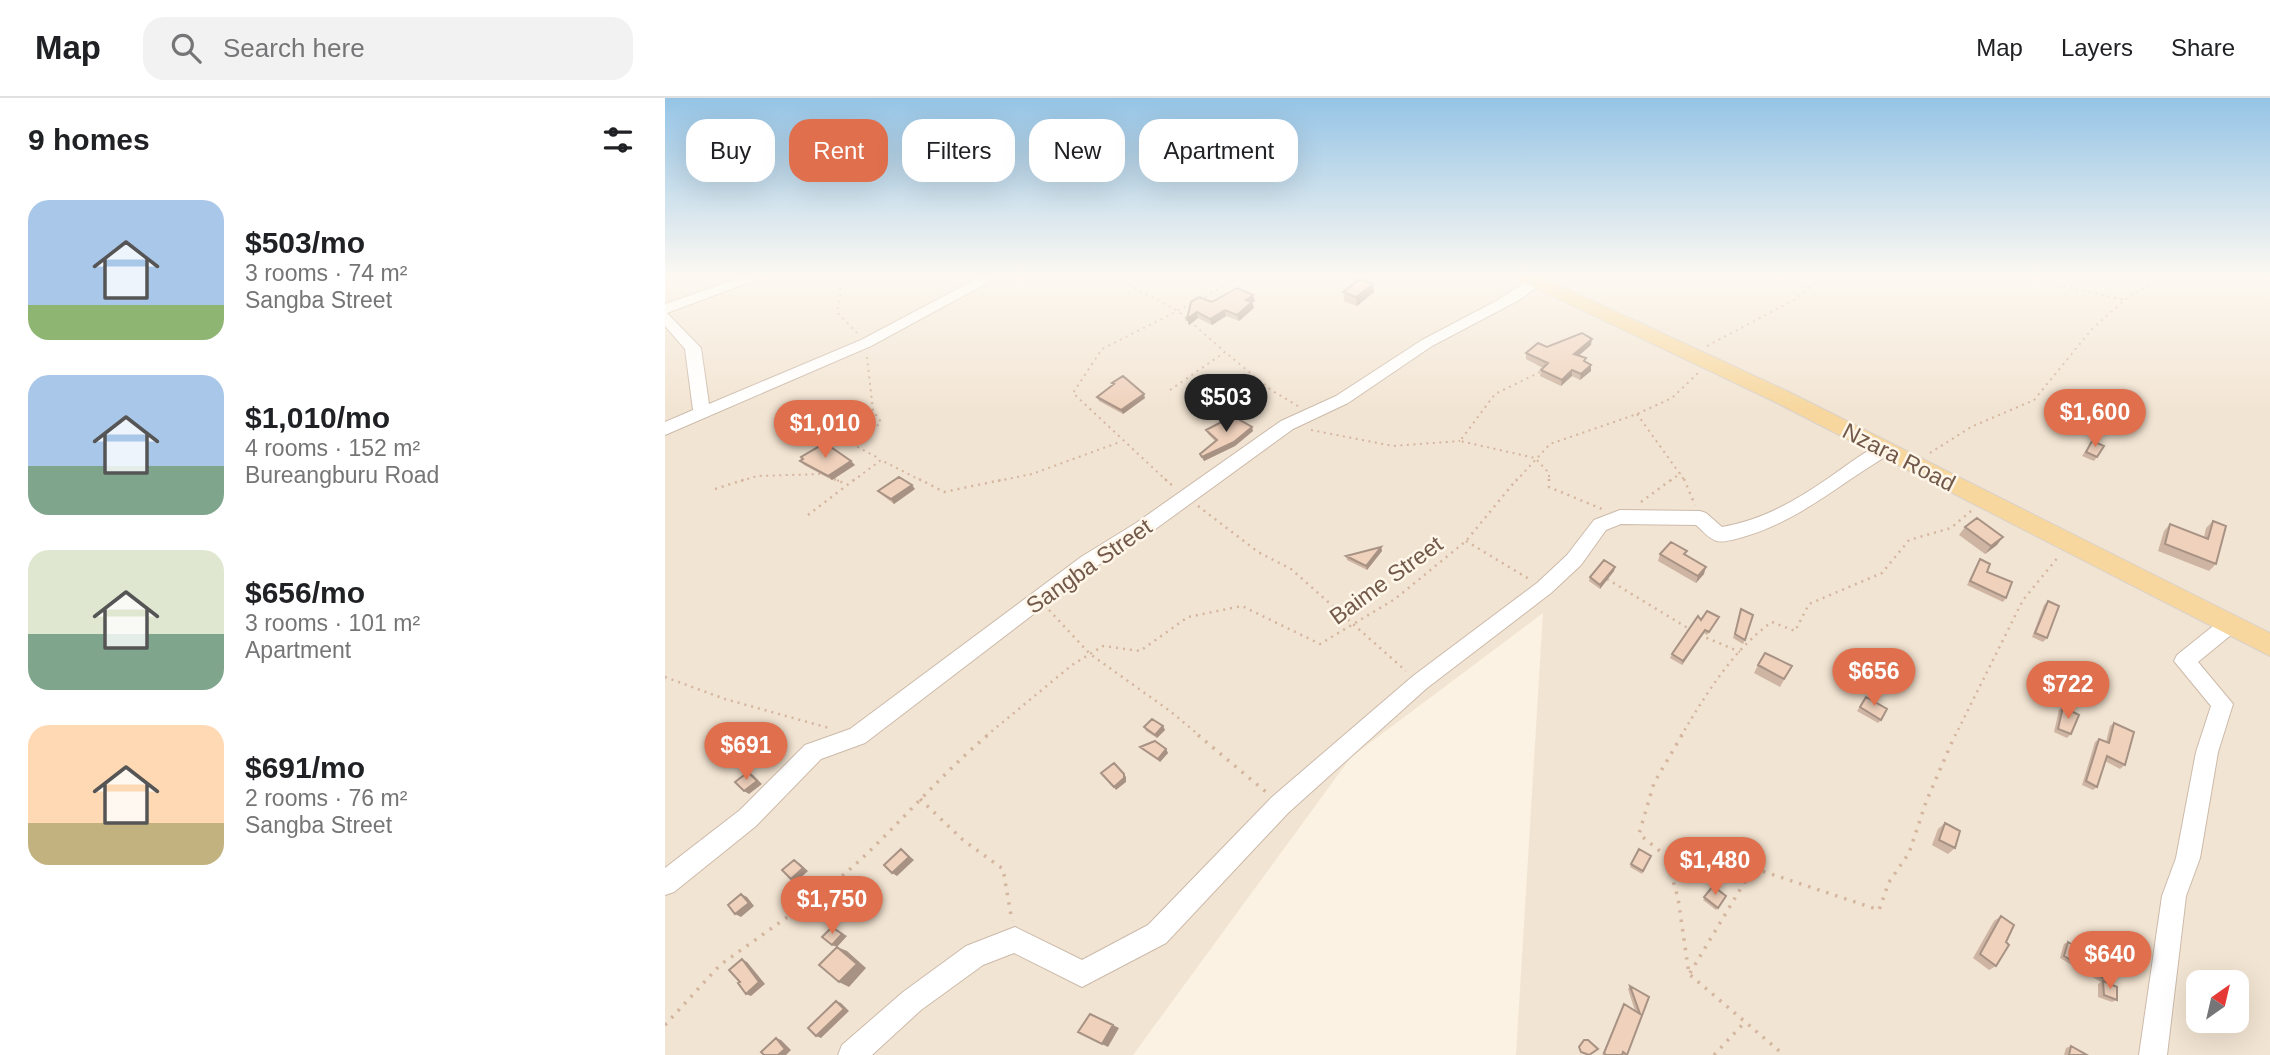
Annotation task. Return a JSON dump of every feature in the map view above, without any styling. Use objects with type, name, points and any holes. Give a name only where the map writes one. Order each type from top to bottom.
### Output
[{"type":"main road","name":"Nzara Road","points":[[1624,321],[1886,449],[2270,645]]},
{"type":"street","points":[[668,321],[693,348],[702,413]]},
{"type":"street","points":[[665,429],[866,343],[908,321]]},
{"type":"street","name":"Sangba Street","points":[[665,883],[748,818],[813,752],[857,736],[1088,562],[1187,498],[1287,425],[1315,417],[1427,343],[1472,321]]},
{"type":"street","points":[[852,1055],[912,1001],[975,954],[1015,940],[1082,974],[1157,934],[1280,805],[1420,682],[1544,588],[1574,560],[1600,525],[1620,517],[1700,518],[1719,535],[1735,532],[1788,513],[1828,488],[1861,461],[1886,449]]},
{"type":"street","points":[[2153,1055],[2174,896],[2189,858],[2207,752],[2222,704],[2184,661],[2230,624]]},
{"type":"path","points":[[845,321],[866,343],[873,411],[881,422],[856,446],[944,492],[1032,474],[1120,442]]},
{"type":"path","points":[[1158,321],[1102,348],[1073,393],[1079,403],[1094,413],[1120,442],[1187,498],[1258,552],[1291,569],[1420,682]]},
{"type":"path","points":[[1189,321],[1271,390],[1315,417]]},
{"type":"path","points":[[1700,357],[1713,344],[1754,321]]},
{"type":"path","points":[[1913,464],[1971,427],[2034,400],[2101,321]]},
{"type":"path","points":[[1170,390],[1225,352]]},
{"type":"path","name":"Baime Street","points":[[814,898],[845,875],[958,760],[1072,665],[1103,646],[1140,650],[1188,617],[1242,606],[1320,644],[1395,599],[1466,541],[1535,458],[1550,444],[1637,414],[1672,398],[1700,357]]},
{"type":"path","points":[[1460,441],[1495,394],[1540,372]]},
{"type":"path","points":[[1637,414],[1681,473],[1700,518]]},
{"type":"path","points":[[1287,425],[1393,446],[1460,441],[1535,458],[1549,473],[1549,487],[1620,517],[1681,473]]},
{"type":"path","points":[[808,515],[881,460]]},
{"type":"path","points":[[715,489],[757,476],[821,474],[846,484]]},
{"type":"path","points":[[1784,1055],[1689,974],[1678,898],[1665,856],[1639,834],[1654,783],[1702,701],[1755,634],[1772,622],[1795,631],[1809,604],[1882,573],[1909,540],[1951,528],[1984,500]]},
{"type":"path","points":[[1466,541],[1544,588]]},
{"type":"path","points":[[1689,974],[1753,868],[1879,910],[1889,882],[1909,853],[1926,802],[1967,708],[2023,600],[2069,542]]},
{"type":"path","points":[[1607,579],[1711,642],[1740,653]]},
{"type":"path","points":[[1039,601],[1090,654],[1170,711],[1280,805]]},
{"type":"path","points":[[665,677],[725,699],[857,736]]},
{"type":"path","points":[[920,799],[963,840],[1003,869],[1015,940]]},
{"type":"path","points":[[665,1025],[720,965],[803,905]]},
{"type":"path","points":[[1714,1055],[1744,1023]]},
{"type":"shaded area","points":[[665,321],[2270,321],[2270,1055],[1516,1055],[1543,613],[1351,757],[1133,1055],[665,1055]]},
{"type":"building","points":[[1582,333],[1592,339],[1574,354],[1586,358],[1584,361],[1591,365],[1581,374],[1572,370],[1562,380],[1541,370],[1548,363],[1526,353],[1538,343],[1547,347]]},
{"type":"building","points":[[1123,376],[1144,394],[1121,410],[1097,397]]},
{"type":"building","points":[[2085,393],[2097,397],[2091,416],[2079,412]]},
{"type":"building","points":[[1233,416],[1252,427],[1234,442],[1202,457],[1200,454],[1217,440],[1206,430]]},
{"type":"building","points":[[2092,441],[2104,446],[2097,457],[2086,452]]},
{"type":"building","points":[[825,443],[851,461],[828,476],[800,461],[803,459],[801,457]]},
{"type":"building","points":[[899,477],[912,485],[891,499],[878,491]]},
{"type":"building","points":[[1977,518],[2003,537],[1991,546],[1965,527]]},
{"type":"building","points":[[2213,521],[2226,526],[2216,564],[2165,544],[2170,524],[2208,539]]},
{"type":"building","points":[[1671,542],[1687,551],[1684,554],[1706,567],[1698,576],[1660,554]]},
{"type":"building","points":[[1381,547],[1366,566],[1346,556]]},
{"type":"building","points":[[1980,559],[1990,564],[1987,572],[2012,582],[2006,598],[1970,581]]},
{"type":"building","points":[[1604,560],[1615,567],[1600,585],[1590,577]]},
{"type":"building","points":[[2048,601],[2059,606],[2047,638],[2035,633]]},
{"type":"building","points":[[1741,609],[1753,615],[1745,640],[1735,634]]},
{"type":"building","points":[[1707,611],[1719,617],[1709,632],[1705,630],[1683,661],[1672,654],[1698,616],[1701,620]]},
{"type":"building","points":[[1765,653],[1792,666],[1784,679],[1758,665]]},
{"type":"building","points":[[1866,697],[1887,709],[1881,720],[1860,707]]},
{"type":"building","points":[[2063,707],[2079,715],[2071,734],[2058,729]]},
{"type":"building","points":[[1152,719],[1163,726],[1155,735],[1144,727]]},
{"type":"building","points":[[2114,723],[2134,732],[2125,765],[2107,756],[2097,787],[2086,781],[2099,739],[2109,743]]},
{"type":"building","points":[[1155,741],[1166,749],[1158,759],[1140,747]]},
{"type":"building","points":[[1114,763],[1124,774],[1124,778],[1114,787],[1101,773]]},
{"type":"building","points":[[748,772],[757,781],[744,791],[735,782]]},
{"type":"building","points":[[1945,823],[1960,831],[1955,848],[1939,840]]},
{"type":"building","points":[[901,849],[909,857],[892,873],[884,865]]},
{"type":"building","points":[[1639,849],[1651,856],[1643,871],[1631,864]]},
{"type":"building","points":[[794,860],[803,868],[791,879],[782,870]]},
{"type":"building","points":[[1713,886],[1726,896],[1718,908],[1704,897]]},
{"type":"building","points":[[818,892],[828,903],[811,917],[807,917],[799,908]]},
{"type":"building","points":[[741,894],[749,903],[735,914],[728,905]]},
{"type":"building","points":[[2001,916],[2014,925],[2006,942],[2009,945],[1996,966],[1980,954]]},
{"type":"building","points":[[832,927],[842,934],[832,945],[822,937]]},
{"type":"building","points":[[2068,942],[2111,967],[2107,980],[2064,956]]},
{"type":"building","points":[[837,947],[857,964],[839,982],[819,965]]},
{"type":"building","points":[[742,959],[759,982],[746,994],[729,970]]},
{"type":"building","points":[[2103,981],[2117,987],[2117,1000],[2104,995]]},
{"type":"building","points":[[1630,986],[1649,997],[1627,1055],[1623,1052],[1622,1055],[1606,1055],[1604,1053],[1624,1004],[1640,1014]]},
{"type":"building","points":[[836,1001],[844,1009],[816,1036],[808,1028]]},
{"type":"building","points":[[1090,1014],[1113,1025],[1102,1044],[1078,1032]]},
{"type":"building","points":[[776,1038],[785,1049],[778,1055],[764,1055],[761,1052]]},
{"type":"building","points":[[1584,1040],[1588,1040],[1598,1049],[1589,1055],[1581,1052],[1579,1047]]},
{"type":"building","points":[[2071,1046],[2087,1055],[2069,1055]]}]
